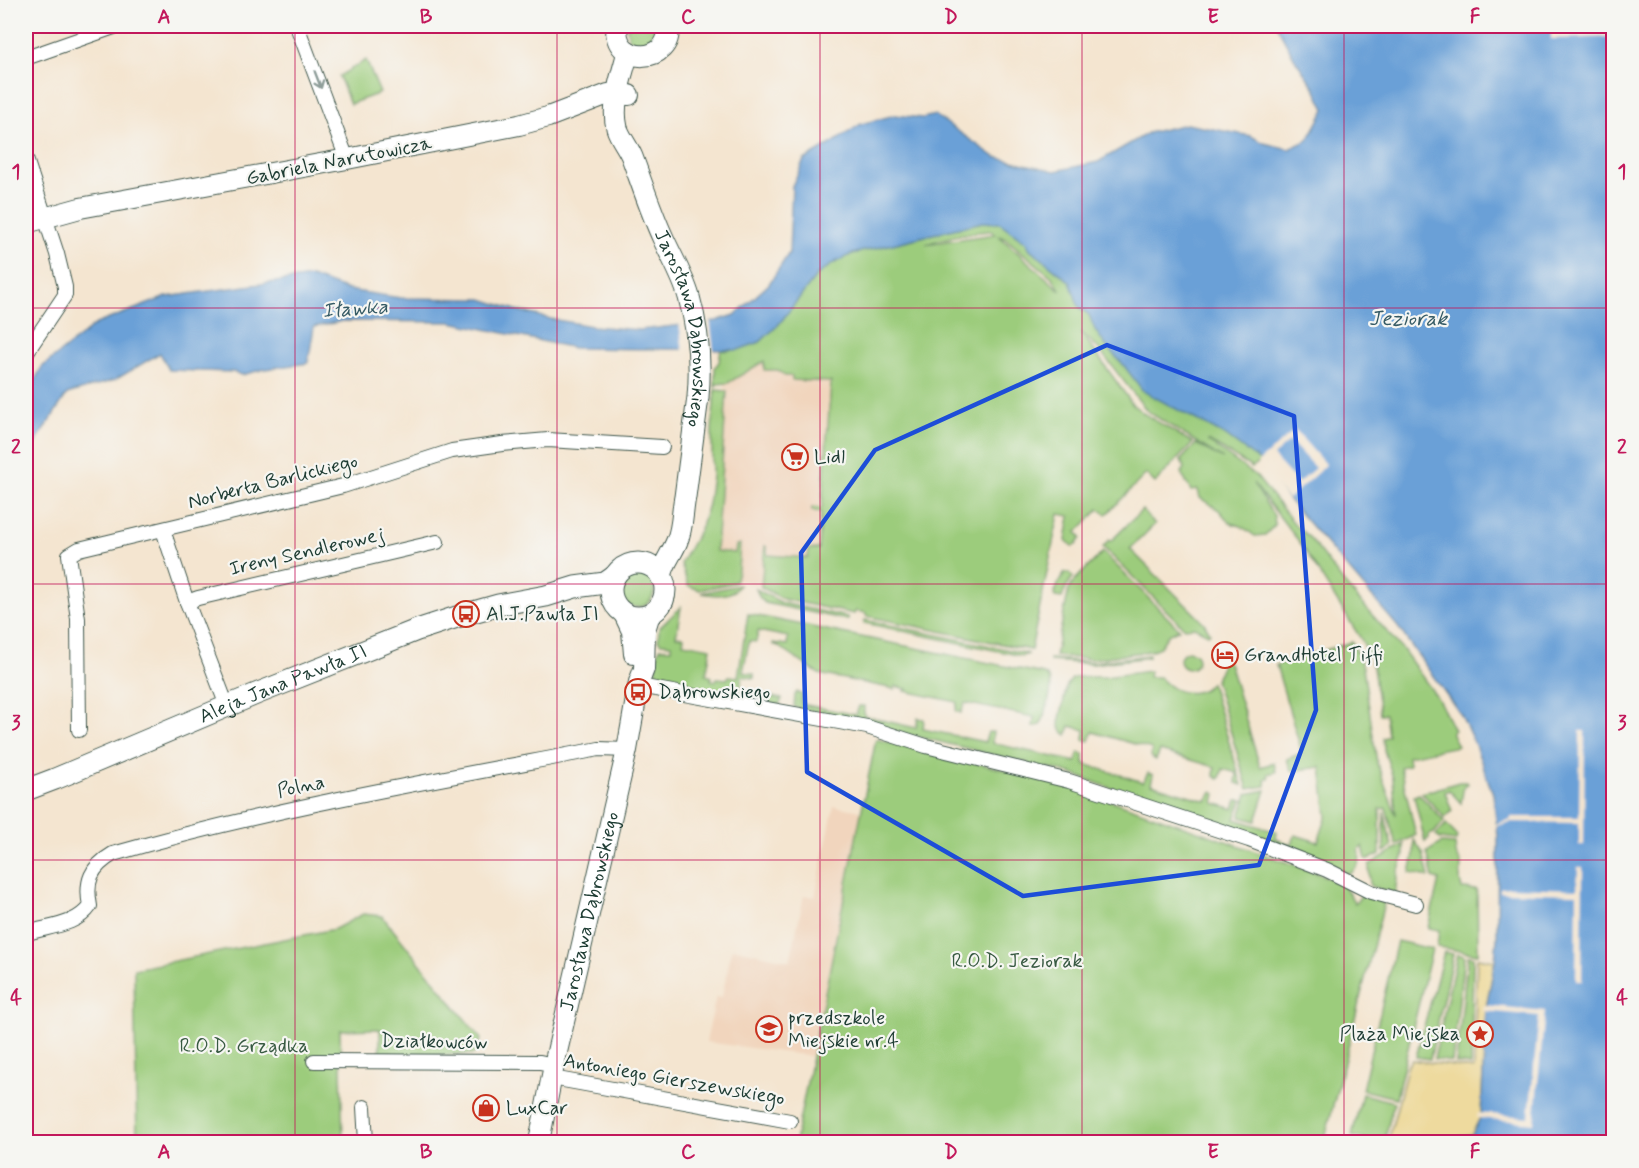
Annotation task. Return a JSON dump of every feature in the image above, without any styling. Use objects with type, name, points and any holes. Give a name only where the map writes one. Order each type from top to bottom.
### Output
[{"type":"main road","points":[[614,28],[622,46],[634,54],[652,54],[660,49],[672,27]]},
{"type":"main road","name":"Jarosława Dąbrowskiego","points":[[634,54],[616,113],[618,130],[629,150],[662,236],[681,275],[692,312],[699,366],[696,420],[681,513],[681,531],[661,577]]},
{"type":"main road","name":"Jarosława Dąbrowskiego","points":[[642,564],[651,560],[657,553],[669,529],[681,513]]},
{"type":"main road","points":[[634,563],[642,564],[650,566],[661,577],[664,584],[663,599],[650,614],[637,617],[619,608],[611,593],[611,584],[615,576],[627,566],[634,563]]},
{"type":"main road","name":"Aleja Jana Pawła II","points":[[26,790],[417,630],[498,605],[546,596],[575,587],[605,583],[615,576]]},
{"type":"main road","name":"Aleja Jana Pawła II","points":[[546,596],[605,598],[619,608]]},
{"type":"street","points":[[26,58],[117,26]]},
{"type":"street","points":[[297,26],[347,159]]},
{"type":"street","name":"Gabriela Narutowicza","points":[[26,223],[80,208],[519,125],[548,117],[608,94],[623,94]]},
{"type":"street","points":[[26,159],[57,254],[65,287],[64,295],[26,353]]},
{"type":"street","name":"Norberta Barlickiego","points":[[78,730],[78,619],[69,555],[79,549],[343,486],[452,451],[548,440],[662,447]]},
{"type":"street","points":[[163,530],[187,602],[227,706]]},
{"type":"street","name":"Ireny Sendlerowej","points":[[187,602],[437,542]]},
{"type":"street","name":"Jarosława Dąbrowskiego","points":[[619,608],[632,631],[635,668],[639,684]]},
{"type":"street","name":"Jarosława Dąbrowskiego","points":[[539,1143],[553,1071],[644,669],[645,630],[650,614]]},
{"type":"street","points":[[639,684],[867,727],[926,746],[1070,781],[1249,840],[1327,870],[1371,892],[1416,904]]},
{"type":"street","name":"Polna","points":[[31,932],[80,918],[90,906],[87,895],[88,881],[102,861],[113,854],[224,824],[299,807],[599,749],[627,750]]},
{"type":"street","name":"Działkowców","points":[[314,1061],[540,1062],[553,1071]]},
{"type":"street","name":"Antoniego Gierszewskiego","points":[[553,1071],[790,1121]]},
{"type":"street","points":[[364,1107],[366,1143]]},
{"type":"highlighted area","points":[[1107,345],[1294,416],[1316,710],[1259,865],[1023,896],[807,772],[801,553],[875,450]]},
{"type":"shaded area","points":[[764,361],[764,370],[838,374],[822,607],[783,599],[757,585],[740,581],[700,590],[718,476],[725,384]]},
{"type":"shaded area","points":[[834,806],[861,811],[811,1056],[706,1042],[716,997],[722,997],[732,948],[790,961],[804,895],[815,897]]},
{"type":"green space","points":[[627,26],[658,26],[657,36],[647,45],[639,44],[628,37]]},
{"type":"green space","points":[[366,60],[380,93],[350,104],[339,76]]},
{"type":"green space","points":[[982,222],[1000,223],[1026,242],[1030,249],[1070,281],[1190,406],[1260,461],[1252,468],[1207,441],[1256,476],[1297,527],[1309,537],[1344,583],[1404,651],[1438,699],[1454,730],[1451,732],[1458,746],[1408,756],[1409,765],[1400,767],[1416,835],[1396,845],[1386,808],[1380,809],[1380,854],[1368,860],[1363,846],[1359,849],[1358,865],[1351,873],[1346,873],[1072,774],[1047,767],[1044,770],[1030,767],[1028,763],[794,707],[797,692],[802,695],[801,704],[856,715],[859,706],[864,706],[864,716],[916,728],[918,718],[924,719],[923,729],[985,742],[988,732],[993,732],[992,743],[1076,762],[1079,753],[1084,754],[1084,764],[1143,782],[1148,773],[1153,775],[1151,784],[1207,801],[1212,792],[1216,794],[1214,803],[1234,809],[1237,800],[1242,800],[1235,819],[1277,832],[1276,839],[1292,845],[1295,835],[1318,842],[1327,816],[1321,767],[1291,771],[1287,759],[1302,753],[1276,665],[1352,642],[1363,667],[1377,763],[1396,815],[1393,778],[1384,750],[1383,738],[1388,736],[1385,714],[1380,714],[1373,668],[1368,653],[1301,544],[1253,483],[1274,516],[1275,525],[1265,535],[1255,536],[1241,526],[1230,523],[1219,510],[1200,498],[1198,490],[1191,491],[1181,473],[1184,468],[1181,460],[1196,444],[1223,459],[1147,411],[1098,348],[1081,332],[1133,405],[1193,443],[1155,483],[1146,474],[1108,513],[1099,509],[1077,532],[1081,538],[1076,545],[1072,546],[1066,540],[1070,516],[1059,514],[1031,650],[866,616],[866,613],[856,611],[854,614],[783,599],[761,587],[765,546],[767,555],[808,558],[809,549],[819,549],[821,512],[812,511],[812,507],[822,508],[831,382],[792,380],[792,376],[785,376],[778,370],[764,370],[764,361],[728,383],[717,384],[715,387],[715,367],[719,362],[721,349],[726,351],[760,342],[779,324],[817,275],[852,254]],"holes":[[[991,231],[995,234],[926,244],[958,235]],[[999,236],[1006,239],[1053,278],[1061,291]]]},
{"type":"green space","points":[[715,390],[727,391],[716,551],[735,553],[736,545],[740,544],[738,571],[735,582],[700,590],[688,586],[681,563],[701,527],[708,504],[712,476]]},
{"type":"green space","points":[[1142,510],[1155,524],[1130,549],[1204,623],[1210,633],[1194,627],[1184,628],[1103,547]]},
{"type":"green space","points":[[1103,552],[1179,629],[1168,635],[1160,647],[1150,651],[1092,659],[1055,656],[1069,589]]},
{"type":"green space","points":[[637,573],[649,578],[654,590],[649,602],[637,607],[625,602],[620,590],[625,578]]},
{"type":"green space","points":[[1065,573],[1073,577],[1062,598],[1055,597],[1059,582]]},
{"type":"green space","points":[[739,585],[728,594],[701,593]]},
{"type":"green space","points":[[756,589],[782,603],[848,617],[848,620],[765,603]]},
{"type":"green space","points":[[681,607],[676,636],[684,637],[683,643],[711,648],[706,675],[712,677],[711,680],[727,679],[729,676],[738,677],[748,614],[1044,674],[1049,678],[1051,685],[1048,703],[1040,725],[1033,727],[1034,717],[965,703],[961,713],[956,711],[957,702],[905,691],[907,689],[895,686],[895,689],[819,674],[773,645],[773,643],[787,645],[788,637],[758,631],[756,642],[749,641],[743,672],[754,674],[754,678],[742,676],[740,693],[782,699],[779,705],[658,682],[655,679],[658,651],[660,648],[671,649],[671,644],[661,643],[658,640],[659,628]]},
{"type":"green space","points":[[865,620],[1029,654],[1022,656],[864,623]]},
{"type":"green space","points":[[1189,651],[1195,654],[1198,660],[1195,666],[1189,669],[1183,666],[1180,660],[1183,654]]},
{"type":"green space","points":[[1149,655],[1149,657],[1093,664],[1050,661],[1050,659],[1093,662]]},
{"type":"green space","points":[[1225,658],[1230,666],[1260,767],[1274,763],[1276,772],[1268,774],[1269,779],[1265,779],[1266,786],[1248,789],[1215,680],[1221,669],[1222,659]]},
{"type":"green space","points":[[1149,671],[1149,677],[1159,677],[1169,686],[1181,691],[1198,692],[1211,683],[1242,785],[1236,783],[1237,773],[1223,769],[1219,779],[1214,776],[1215,767],[1160,751],[1156,760],[1151,757],[1152,749],[1093,732],[1089,741],[1084,740],[1085,730],[1070,726],[1067,735],[1061,730],[1059,723],[1067,685],[1072,679]]},
{"type":"green space","name":"R.O.D. Jeziorak","points":[[876,739],[1067,785],[1325,876],[1343,885],[1355,903],[1362,895],[1384,903],[1324,1142],[795,1142]]},
{"type":"green space","points":[[1459,782],[1468,784],[1464,785],[1461,803],[1449,790],[1445,792],[1452,811],[1445,818],[1422,793]]},
{"type":"green space","points":[[1266,790],[1256,821],[1240,817],[1247,794]]},
{"type":"green space","points":[[1419,794],[1444,821],[1425,842],[1414,796]]},
{"type":"green space","points":[[1384,812],[1392,847],[1384,852]]},
{"type":"green space","points":[[1446,824],[1457,836],[1456,841],[1440,839],[1436,835]]},
{"type":"green space","points":[[1414,840],[1423,853],[1429,877],[1410,873]]},
{"type":"green space","points":[[1441,843],[1455,844],[1456,854],[1461,863],[1462,889],[1477,890],[1478,954],[1437,947],[1439,930],[1428,928],[1439,880],[1433,878],[1427,852]]},
{"type":"green space","points":[[1404,844],[1404,855],[1398,872],[1395,893],[1370,886],[1369,865]]},
{"type":"green space","name":"R.O.D. Grządka","points":[[363,914],[382,916],[481,1039],[474,1054],[397,1056],[391,1053],[380,1053],[380,1029],[340,1030],[343,1142],[137,1142],[134,969],[335,929]]},
{"type":"green space","points":[[1397,941],[1432,949],[1396,1098],[1362,1090]]},
{"type":"green space","points":[[1444,952],[1453,954],[1430,1059],[1416,1057]]},
{"type":"green space","points":[[1457,954],[1464,956],[1452,1062],[1434,1059]]},
{"type":"green space","points":[[1468,956],[1473,957],[1471,1065],[1456,1063]]},
{"type":"green space","points":[[1362,1094],[1394,1102],[1384,1142],[1352,1136]]},
{"type":"sand","name":"Plaża Miejska","points":[[1477,958],[1495,961],[1486,1008],[1481,1116],[1472,1134],[1430,1142],[1388,1142],[1408,1065],[1412,1060],[1474,1069]]},
{"type":"water","name":"Jeziorak","points":[[1277,26],[1613,26],[1613,1142],[1470,1142],[1481,1116],[1486,1008],[1497,938],[1498,837],[1493,794],[1461,715],[1398,627],[1288,499],[1260,461],[1226,436],[1143,391],[1109,350],[1095,330],[1089,315],[1079,307],[1070,282],[1030,249],[1026,242],[1000,223],[982,222],[852,254],[817,275],[779,324],[760,342],[738,350],[574,348],[451,322],[343,321],[314,327],[308,363],[242,375],[233,372],[169,370],[160,353],[115,380],[67,394],[26,457],[26,396],[42,367],[96,324],[166,297],[311,277],[348,290],[401,298],[482,299],[551,319],[592,326],[640,330],[716,321],[735,315],[769,284],[789,253],[792,186],[804,160],[861,124],[895,115],[923,118],[935,115],[995,157],[1055,171],[1098,162],[1148,133],[1186,124],[1251,136],[1264,143],[1289,149],[1308,140],[1325,109]]},
{"type":"pier","points":[[1551,26],[1613,26],[1613,28],[1564,30],[1613,30],[1613,37],[1551,39]]},
{"type":"pier","points":[[710,318],[714,352],[683,352],[679,322]]},
{"type":"pier","points":[[1295,430],[1326,465],[1288,499],[1257,463]],"holes":[[[1290,441],[1315,468],[1298,483],[1273,456]]]},
{"type":"pier","points":[[1580,731],[1585,731],[1584,845],[1579,845],[1579,823],[1511,822],[1496,826],[1495,824],[1511,819],[1511,817],[1579,817]]},
{"type":"pier","points":[[1578,867],[1583,867],[1582,981],[1576,981],[1577,894],[1500,892],[1500,888],[1510,887],[1577,889]]},
{"type":"pier","points":[[1484,1005],[1545,1011],[1534,1123],[1477,1118],[1478,1113],[1529,1117],[1539,1016],[1483,1011]]},
{"type":"place","name":"Lidl","points":[[795,457]]},
{"type":"place","name":"Al.J.Pawła II","points":[[466,614]]},
{"type":"place","name":"GrandHotel Tiffi","points":[[1225,655]]},
{"type":"place","name":"Dąbrowskiego","points":[[638,692]]},
{"type":"place","name":"przedszkole Miejskie nr.4","points":[[769,1029]]},
{"type":"place","name":"Plaża Miejska","points":[[1480,1034]]},
{"type":"place","name":"LuxCar","points":[[486,1108]]},
{"type":"water label","name":"Iławka","points":[[355,309]]}]
